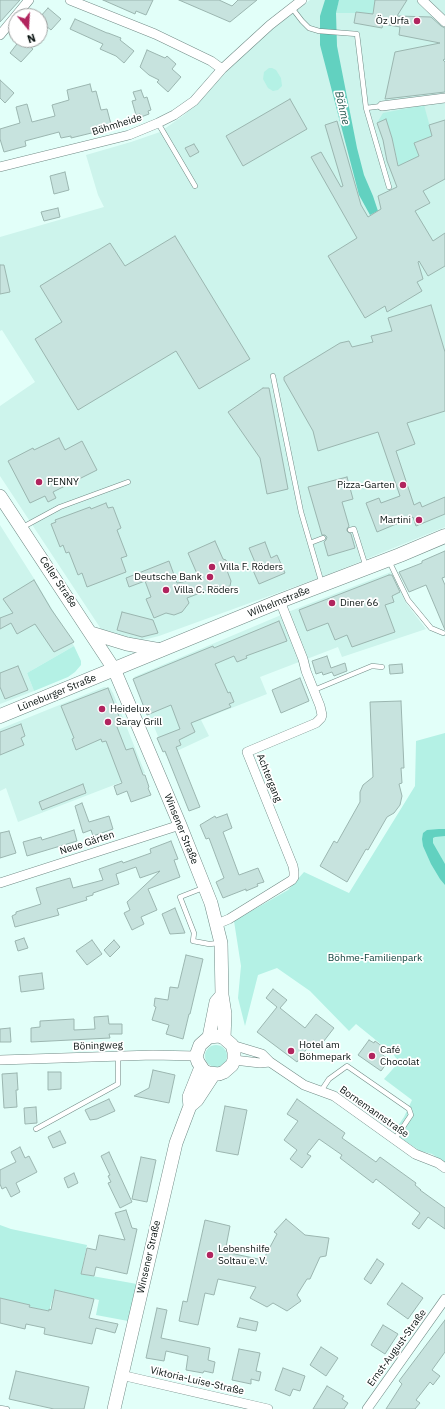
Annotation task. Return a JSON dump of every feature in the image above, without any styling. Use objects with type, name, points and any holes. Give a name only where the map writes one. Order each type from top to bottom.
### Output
[{"type":"main road","name":"Celler Straße","points":[[0,496],[114,669]]},
{"type":"main road","name":"Wilhelmstraße","points":[[114,669],[280,601],[388,560],[445,536]]},
{"type":"main road","points":[[91,633],[127,644],[161,650]]},
{"type":"main road","name":"Lüneburger Straße","points":[[0,716],[114,669]]},
{"type":"main road","name":"Winsener Straße","points":[[114,669],[180,825],[205,887],[217,924],[221,943],[224,1014],[228,1042],[234,1052],[234,1060]]},
{"type":"main road","name":"Winsener Straße","points":[[114,1409],[176,1143],[190,1106],[189,1098],[199,1062],[197,1050],[209,1037],[216,1002],[222,995]]},
{"type":"main road","points":[[209,1037],[219,1036],[228,1042]]},
{"type":"main road","points":[[199,1062],[209,1073],[214,1074],[224,1072],[232,1065],[234,1060]]},
{"type":"main road","name":"Winsener Straße","points":[[190,1106],[197,1100],[214,1074]]},
{"type":"street","points":[[0,35],[29,0]]},
{"type":"street","points":[[70,0],[155,34],[211,61],[222,69]]},
{"type":"street","name":"Böhmheide","points":[[0,167],[129,135],[174,115],[194,101],[222,69],[270,25],[302,0]]},
{"type":"street","points":[[422,0],[445,22]]},
{"type":"street","points":[[382,106],[445,98]]},
{"type":"street","name":"Achtergang","points":[[217,924],[229,919],[292,880],[294,877],[292,866],[247,752],[319,721],[322,718],[322,711],[280,601]]},
{"type":"street","name":"Neue Gärten","points":[[0,883],[180,825]]},
{"type":"street","name":"Bornemannstraße","points":[[228,1042],[262,1054],[270,1062],[304,1086],[334,1096],[416,1154],[438,1163],[445,1168]]},
{"type":"street","name":"Böningweg","points":[[0,1060],[160,1055],[199,1062]]},
{"type":"street","points":[[234,1060],[260,1063],[270,1062]]},
{"type":"street","name":"Ernst-August-Straße","points":[[367,1409],[445,1299]]},
{"type":"street","name":"Viktoria-Luise-Straße","points":[[121,1375],[268,1409]]},
{"type":"lane","points":[[292,8],[309,28],[319,31],[357,34],[366,108],[389,187]]},
{"type":"lane","points":[[366,108],[382,106]]},
{"type":"lane","points":[[158,123],[196,186]]},
{"type":"lane","points":[[273,376],[301,512],[322,585]]},
{"type":"lane","points":[[22,528],[60,507],[128,482]]},
{"type":"lane","points":[[350,530],[354,529],[367,568]]},
{"type":"lane","points":[[310,542],[323,538]]},
{"type":"lane","points":[[388,560],[408,600],[431,628],[443,633]]},
{"type":"lane","points":[[314,690],[372,666],[382,667]]},
{"type":"lane","points":[[205,887],[180,897],[194,932],[193,941],[209,944],[221,943]]},
{"type":"lane","points":[[36,1129],[118,1084],[118,1056]]},
{"type":"lane","points":[[321,1092],[329,1079],[347,1066],[410,1109],[411,1115],[395,1139]]},
{"type":"shaded area","points":[[310,0],[445,0],[445,527],[327,575],[159,636],[143,640],[114,636],[101,629],[0,476],[0,406],[35,382],[2,330],[0,331],[0,237],[104,207],[98,195],[86,155],[160,132],[184,115],[258,40]]},
{"type":"shaded area","points":[[0,525],[74,646],[27,673],[34,691],[0,704]]},
{"type":"shaded area","points":[[391,572],[406,603],[426,629],[342,657],[338,647],[260,677],[267,694],[201,720],[209,736],[166,756],[134,677],[293,610]]},
{"type":"shaded area","points":[[104,687],[110,688],[113,693],[145,773],[18,822],[6,788],[0,791],[0,729]]},
{"type":"green space","points":[[339,0],[375,0],[373,14],[356,12],[336,13]]},
{"type":"green space","points":[[269,68],[276,70],[281,78],[282,86],[278,90],[273,91],[268,88],[263,79],[264,72]]},
{"type":"green space","points":[[424,105],[433,138],[424,141],[423,139],[414,143],[419,156],[399,167],[386,120],[377,123],[383,113]]},
{"type":"green space","points":[[74,646],[81,661],[81,665],[75,672],[68,677],[34,691],[27,673]]},
{"type":"green space","name":"Böhme-Familienpark","points":[[445,733],[445,1163],[432,1154],[420,1151],[399,1137],[395,1130],[404,1117],[412,1100],[384,1079],[399,1062],[393,1054],[356,1024],[349,1031],[310,991],[277,968],[258,975],[245,1026],[238,998],[241,966],[234,921],[288,890],[304,872],[349,893],[415,786],[416,741]]},
{"type":"green space","points":[[216,1045],[224,1048],[227,1056],[224,1064],[216,1067],[208,1064],[205,1056],[208,1048]]},
{"type":"green space","points":[[0,1225],[11,1229],[87,1245],[81,1274],[137,1284],[128,1321],[96,1315],[99,1300],[55,1290],[49,1311],[29,1307],[30,1305],[0,1298]]},
{"type":"water","name":"Böhme","points":[[325,0],[339,0],[336,13],[337,46],[357,148],[364,175],[378,211],[370,215],[359,195],[320,45],[320,16]]},
{"type":"water","points":[[445,829],[445,836],[433,838],[433,843],[445,864],[445,885],[431,864],[423,846],[422,839],[423,833],[427,830]]},
{"type":"building","points":[[0,0],[20,0],[13,8],[8,8],[8,13],[0,22]]},
{"type":"building","points":[[103,0],[153,0],[146,15],[136,11],[135,14]]},
{"type":"building","points":[[179,0],[219,0],[232,6],[238,0],[257,0],[230,22]]},
{"type":"building","points":[[375,0],[407,0],[397,16],[431,17],[445,28],[445,59],[443,60],[445,62],[445,92],[385,99],[395,52],[440,43],[399,35],[400,27],[383,24],[382,28],[354,23],[356,12],[373,14]]},
{"type":"building","points":[[48,8],[61,19],[51,30],[48,28]]},
{"type":"building","points":[[75,19],[121,38],[120,40],[134,51],[124,63],[116,56],[100,49],[103,44],[70,29]]},
{"type":"building","points":[[14,48],[33,49],[21,62],[10,53]]},
{"type":"building","points":[[147,50],[165,58],[167,56],[176,64],[172,69],[181,77],[168,92],[157,82],[159,80],[149,75],[140,67]]},
{"type":"building","points":[[0,80],[14,93],[5,103],[0,98]]},
{"type":"building","points":[[90,84],[92,92],[96,91],[101,110],[107,109],[112,128],[71,138],[71,136],[61,138],[59,132],[25,141],[26,146],[4,152],[0,139],[0,129],[20,123],[16,107],[27,104],[32,122],[55,116],[52,105],[69,100],[67,90]]},
{"type":"building","points":[[141,90],[144,98],[147,97],[151,110],[148,111],[149,114],[141,117],[140,114],[136,115],[132,101],[136,100],[133,92]]},
{"type":"building","points":[[290,99],[307,129],[243,166],[226,136]]},
{"type":"building","points":[[386,119],[398,166],[419,156],[414,143],[432,136],[429,125],[445,120],[445,179],[423,191],[430,203],[415,211],[433,241],[445,233],[445,266],[428,276],[419,261],[423,279],[417,282],[422,291],[387,312],[385,306],[365,318],[328,256],[357,238],[311,157],[321,152],[341,187],[343,186],[325,125],[337,121],[361,205],[368,217],[381,209],[378,196],[397,187],[387,161],[383,140],[377,123]]},
{"type":"building","points":[[194,144],[199,152],[190,157],[185,148]]},
{"type":"building","points":[[65,172],[69,190],[54,194],[50,176]]},
{"type":"building","points":[[58,208],[60,217],[44,221],[41,212]]},
{"type":"building","points":[[175,236],[250,359],[199,389],[176,351],[78,410],[35,339],[62,322],[40,286],[110,243],[125,266]]},
{"type":"building","points":[[0,265],[4,265],[10,292],[0,294]]},
{"type":"building","points":[[431,305],[445,352],[445,411],[407,423],[415,444],[396,451],[414,505],[420,502],[422,507],[445,497],[445,514],[416,526],[413,517],[377,532],[366,503],[379,498],[381,503],[400,496],[378,432],[318,451],[313,431],[284,380],[284,377],[340,343],[349,341],[352,347],[373,342],[371,336],[392,331],[388,318]]},
{"type":"building","points":[[263,388],[269,388],[288,489],[267,494],[260,458],[228,412]]},
{"type":"building","points":[[59,438],[65,450],[82,441],[97,470],[53,492],[56,498],[48,502],[45,496],[30,503],[8,461],[33,448],[34,450]]},
{"type":"building","points":[[347,477],[353,499],[342,502],[349,526],[347,531],[351,534],[355,548],[328,556],[324,542],[327,537],[322,535],[308,487]]},
{"type":"building","points":[[106,503],[108,508],[113,507],[121,528],[117,530],[127,556],[121,558],[126,572],[87,587],[82,573],[78,575],[69,552],[66,553],[63,545],[60,547],[51,524],[56,522],[55,520],[90,507],[91,509]]},
{"type":"building","points":[[215,541],[223,559],[226,560],[228,566],[226,568],[231,581],[230,586],[223,588],[218,586],[187,598],[189,603],[182,612],[174,615],[166,613],[154,618],[146,599],[151,597],[145,581],[129,587],[126,578],[169,561],[177,583],[198,576],[188,553]]},
{"type":"building","points":[[265,542],[271,558],[277,555],[285,573],[259,584],[252,568],[257,567],[249,548]]},
{"type":"building","points":[[445,551],[445,577],[442,578],[445,585],[445,630],[426,585],[409,592],[399,572],[422,563],[422,561]]},
{"type":"building","points":[[392,575],[400,592],[392,596],[394,602],[385,605],[395,632],[352,647],[347,635],[335,640],[328,623],[307,631],[299,610]]},
{"type":"building","points":[[34,580],[51,609],[74,642],[54,652],[35,624],[17,634],[11,623],[0,629],[0,618],[13,613],[3,599]]},
{"type":"building","points":[[122,612],[153,620],[158,633],[142,637],[117,630]]},
{"type":"building","points":[[279,621],[287,641],[246,656],[247,658],[237,662],[234,656],[215,664],[228,693],[230,692],[234,702],[229,704],[231,707],[191,723],[195,732],[179,740],[181,745],[176,747],[200,807],[189,811],[165,751],[163,752],[157,738],[180,729],[171,705],[147,715],[133,679]]},
{"type":"building","points":[[327,656],[331,668],[345,663],[347,671],[334,676],[332,672],[323,675],[322,672],[316,674],[312,661]]},
{"type":"building","points":[[402,664],[403,673],[390,674],[389,665]]},
{"type":"building","points":[[18,666],[28,690],[5,699],[0,687],[0,673]]},
{"type":"building","points":[[300,678],[309,701],[281,713],[272,690]]},
{"type":"building","points":[[108,688],[122,724],[117,727],[126,750],[133,748],[143,775],[145,775],[151,795],[131,802],[127,791],[117,795],[114,786],[122,783],[106,741],[102,742],[101,739],[76,750],[72,739],[74,738],[61,706]]},
{"type":"building","points":[[401,701],[404,768],[401,768],[402,783],[399,784],[402,796],[400,805],[394,813],[387,817],[347,882],[320,866],[334,841],[337,843],[360,802],[360,792],[363,785],[373,777],[370,702]]},
{"type":"building","points":[[21,724],[25,736],[21,738],[24,745],[0,755],[0,732]]},
{"type":"building","points":[[83,784],[86,793],[42,810],[39,802]]},
{"type":"building","points":[[82,803],[89,822],[109,816],[113,829],[93,836],[91,830],[83,833],[75,806]]},
{"type":"building","points":[[227,814],[232,828],[223,832],[239,875],[258,868],[264,882],[257,884],[258,886],[246,891],[246,889],[223,898],[216,882],[224,878],[209,838],[206,839],[200,825],[215,816],[216,818]]},
{"type":"building","points":[[74,830],[77,841],[27,856],[23,842],[41,837],[42,840]]},
{"type":"building","points":[[9,831],[16,853],[0,858],[0,833]]},
{"type":"building","points":[[171,841],[178,859],[174,860],[180,877],[148,889],[157,910],[141,917],[144,924],[132,930],[124,913],[130,910],[127,902],[160,871],[140,878],[136,867],[116,874],[119,884],[93,893],[93,895],[86,897],[87,900],[57,909],[59,915],[15,927],[12,916],[16,914],[16,912],[41,904],[36,888],[70,878],[73,888],[103,880],[99,869],[122,861],[123,863],[151,853],[150,849]]},
{"type":"building","points":[[175,908],[185,933],[170,934],[162,914]]},
{"type":"building","points":[[24,938],[28,948],[18,951],[15,941]]},
{"type":"building","points":[[92,940],[102,954],[87,965],[76,951]]},
{"type":"building","points":[[114,940],[120,947],[110,957],[104,950]]},
{"type":"building","points":[[186,955],[203,959],[183,1039],[166,1034],[169,1025],[152,1020],[156,1007],[154,1006],[155,998],[168,1000],[170,987],[178,988]]},
{"type":"building","points":[[42,973],[44,989],[21,992],[19,976]]},
{"type":"building","points":[[273,989],[287,1000],[280,1008],[305,1028],[316,1014],[334,1028],[320,1046],[313,1040],[297,1062],[257,1032],[277,1007],[266,998]]},
{"type":"building","points":[[108,1016],[109,1024],[122,1024],[122,1034],[109,1034],[110,1038],[31,1042],[31,1028],[40,1027],[40,1021],[74,1019],[74,1030],[95,1029],[94,1017]]},
{"type":"building","points":[[10,1028],[11,1042],[0,1042],[0,1029]]},
{"type":"building","points":[[369,1040],[374,1043],[375,1041],[383,1047],[379,1052],[389,1060],[381,1071],[358,1055]]},
{"type":"building","points":[[153,1070],[175,1075],[169,1103],[134,1096],[149,1088]]},
{"type":"building","points":[[48,1072],[61,1072],[61,1089],[48,1090]]},
{"type":"building","points":[[17,1073],[17,1107],[4,1108],[2,1074]]},
{"type":"building","points":[[109,1099],[115,1111],[97,1119],[90,1120],[85,1110]]},
{"type":"building","points":[[297,1099],[345,1133],[342,1138],[376,1162],[380,1157],[416,1183],[415,1185],[420,1190],[445,1208],[445,1229],[428,1217],[419,1229],[412,1224],[420,1213],[376,1179],[373,1183],[340,1158],[342,1155],[319,1139],[307,1154],[311,1156],[302,1168],[290,1159],[297,1150],[284,1140],[298,1121],[287,1114]]},
{"type":"building","points":[[225,1106],[247,1110],[238,1155],[216,1151]]},
{"type":"building","points":[[36,1107],[37,1123],[25,1124],[24,1108]]},
{"type":"building","points":[[60,1131],[66,1143],[53,1148],[48,1137]]},
{"type":"building","points":[[20,1147],[25,1158],[29,1156],[37,1172],[16,1183],[20,1192],[11,1197],[6,1187],[2,1189],[0,1184],[0,1170],[16,1162],[11,1152]]},
{"type":"building","points":[[109,1152],[132,1202],[120,1208],[108,1183],[111,1182],[108,1176],[110,1175],[101,1156]]},
{"type":"building","points":[[141,1157],[156,1160],[147,1202],[132,1199]]},
{"type":"building","points":[[74,1173],[78,1183],[68,1188],[64,1178]]},
{"type":"building","points":[[126,1210],[132,1228],[137,1229],[127,1274],[96,1267],[94,1276],[81,1274],[87,1248],[96,1250],[99,1235],[125,1240],[115,1213]]},
{"type":"building","points":[[286,1219],[305,1235],[329,1238],[326,1256],[320,1257],[310,1279],[307,1279],[297,1295],[301,1301],[287,1311],[273,1303],[267,1307],[250,1298],[256,1287],[218,1279],[214,1295],[205,1293],[198,1325],[179,1321],[183,1301],[187,1302],[205,1220],[230,1226],[225,1252],[263,1260],[277,1234],[274,1232]]},
{"type":"building","points":[[377,1259],[384,1264],[371,1284],[364,1279]]},
{"type":"building","points":[[402,1283],[423,1298],[408,1319],[387,1304]]},
{"type":"building","points":[[55,1290],[94,1299],[89,1318],[118,1324],[115,1333],[96,1328],[92,1344],[44,1334],[45,1328],[26,1324],[25,1329],[0,1323],[0,1298],[30,1305],[29,1307],[49,1311],[49,1309],[51,1310]]},
{"type":"building","points":[[157,1308],[167,1310],[161,1338],[210,1348],[208,1360],[215,1362],[213,1373],[186,1370],[188,1356],[166,1351],[164,1361],[146,1358]]},
{"type":"building","points":[[240,1318],[258,1322],[256,1331],[237,1327]]},
{"type":"building","points":[[445,1320],[445,1352],[432,1370],[440,1376],[433,1385],[430,1382],[416,1400],[420,1403],[415,1409],[386,1409],[402,1384],[399,1381]]},
{"type":"building","points":[[383,1325],[398,1334],[385,1354],[371,1345]]},
{"type":"building","points":[[321,1347],[338,1358],[326,1376],[310,1365]]},
{"type":"building","points":[[239,1349],[260,1353],[256,1371],[261,1372],[259,1381],[251,1379],[251,1384],[232,1380]]},
{"type":"building","points":[[283,1368],[305,1376],[300,1391],[293,1389],[290,1396],[275,1390]]},
{"type":"building","points":[[16,1371],[89,1387],[84,1409],[54,1409],[9,1399]]},
{"type":"building","points":[[327,1386],[344,1396],[342,1399],[348,1403],[344,1409],[313,1409]]},
{"type":"place","name":"Öz Urfa","points":[[417,21]]},
{"type":"place","name":"PENNY","points":[[39,482]]},
{"type":"place","name":"Pizza-Garten","points":[[403,485]]},
{"type":"place","name":"Martini","points":[[419,520]]},
{"type":"place","name":"Villa F. Röders","points":[[212,567]]},
{"type":"place","name":"Deutsche Bank","points":[[210,577]]},
{"type":"place","name":"Villa C. Röders","points":[[166,590]]},
{"type":"place","name":"Diner 66","points":[[332,603]]},
{"type":"place","name":"Heidelux","points":[[102,709]]},
{"type":"place","name":"Saray Grill","points":[[108,722]]},
{"type":"place","name":"Hotel am Böhmepark","points":[[291,1051]]},
{"type":"place","name":"Café Chocolat","points":[[372,1056]]},
{"type":"place","name":"Lebenshilfe Soltau e. V.","points":[[210,1255]]}]
